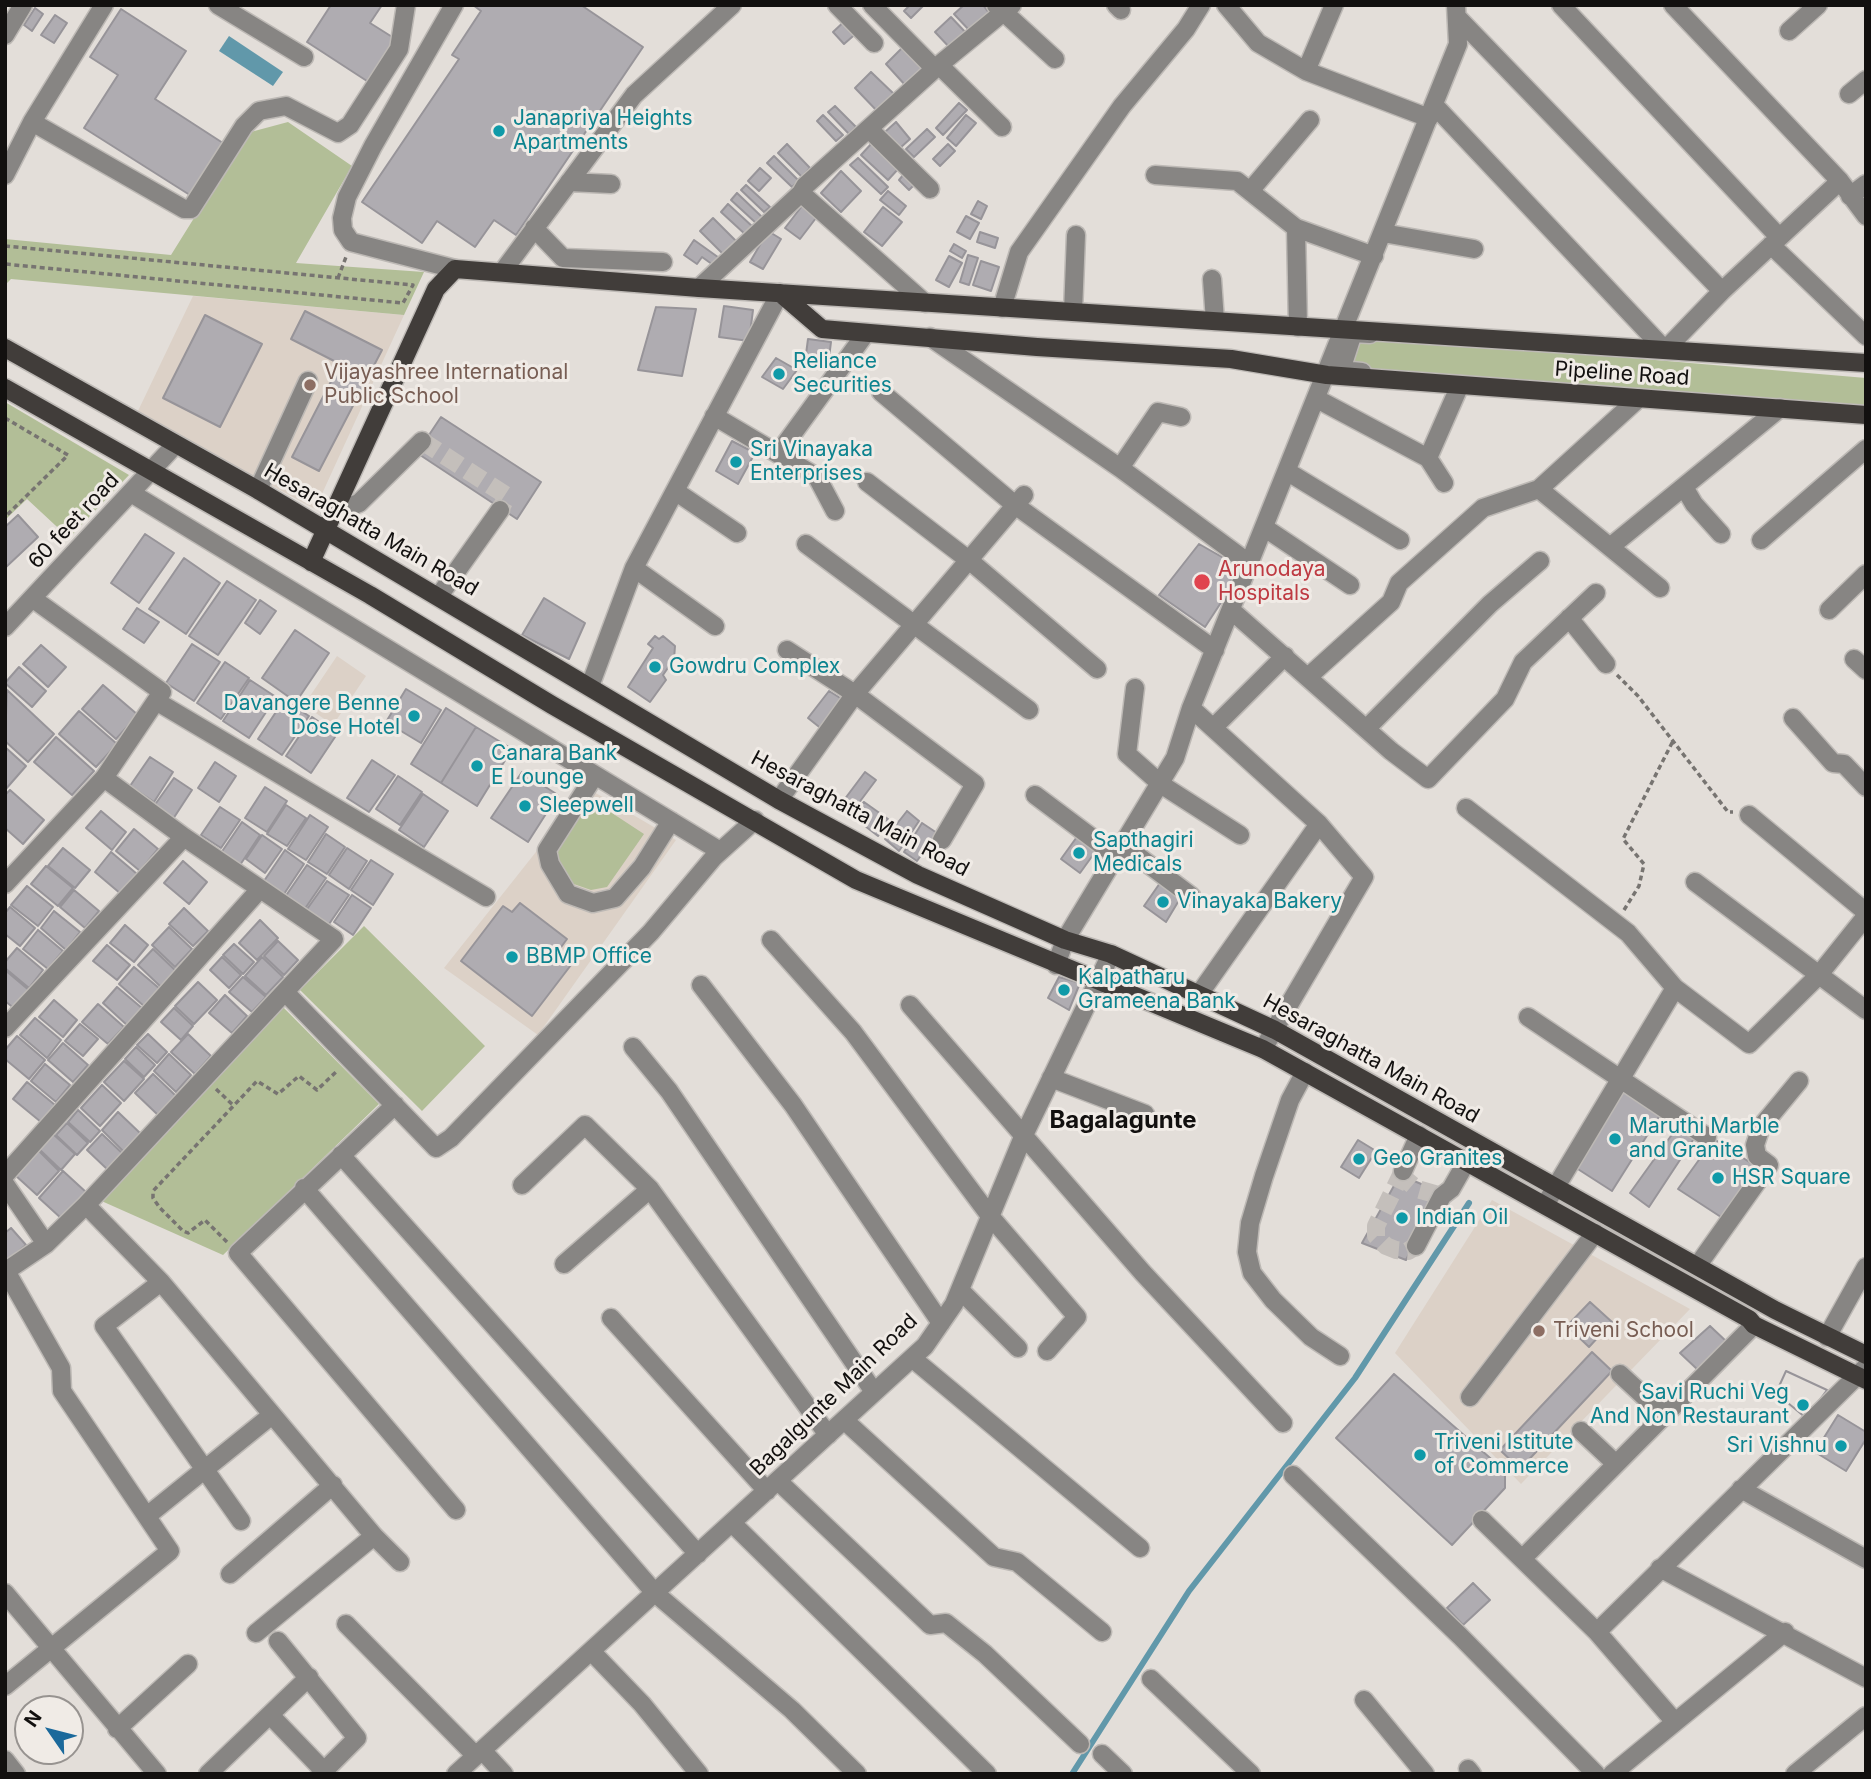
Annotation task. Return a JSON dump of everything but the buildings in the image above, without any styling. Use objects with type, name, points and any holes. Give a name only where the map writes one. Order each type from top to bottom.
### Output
[{"type":"main road","name":"Pipeline Road","points":[[455,269],[699,288],[1866,365]]},
{"type":"main road","points":[[311,562],[436,289],[455,269]]},
{"type":"main road","name":"Pipeline Road","points":[[780,293],[822,329],[1037,347],[1231,359],[1327,375],[1866,415]]},
{"type":"main road","name":"Hesaraghatta Main Road","points":[[5,348],[258,490],[328,522],[439,596],[779,800],[918,875],[1065,940],[1111,954],[1275,1030],[1827,1337],[1866,1354]]},
{"type":"main road","name":"Hesaraghatta Main Road","points":[[5,388],[311,562],[856,880],[1263,1049],[1749,1319],[1754,1325],[1863,1375]]},
{"type":"street","points":[[6,31],[23,5]]},
{"type":"street","points":[[5,176],[32,122],[104,5]]},
{"type":"street","points":[[218,5],[304,57]]},
{"type":"street","points":[[32,122],[184,209],[191,209],[244,127],[259,111],[286,106],[338,133],[350,125],[399,49],[406,5]]},
{"type":"street","points":[[454,5],[373,146],[347,197],[342,218],[343,230],[351,242],[455,269]]},
{"type":"street","points":[[503,271],[634,95],[712,11],[732,5]]},
{"type":"street","points":[[837,5],[874,43]]},
{"type":"street","points":[[872,5],[1002,127]]},
{"type":"street","points":[[1002,307],[1020,252],[1122,106],[1186,29],[1201,5]]},
{"type":"street","points":[[1226,5],[1258,43],[1306,71],[1432,112],[1665,350],[1775,241],[1845,188],[1866,184]]},
{"type":"street","points":[[1306,71],[1334,5]]},
{"type":"street","points":[[1561,5],[1775,241],[1866,335]]},
{"type":"street","points":[[1673,5],[1845,188],[1866,216]]},
{"type":"street","points":[[1789,31],[1818,5]]},
{"type":"street","points":[[699,288],[801,193],[805,186],[1004,8],[1055,59]]},
{"type":"street","points":[[1457,11],[1722,291]]},
{"type":"street","points":[[1056,965],[1065,940],[1162,785],[1175,758],[1191,708],[1458,44],[1457,11]]},
{"type":"street","points":[[1849,94],[1866,80]]},
{"type":"street","points":[[1250,191],[1310,120]]},
{"type":"street","points":[[5,148],[32,122]]},
{"type":"street","points":[[869,129],[930,189]]},
{"type":"street","points":[[1155,175],[1237,181],[1296,228],[1374,256]]},
{"type":"street","points":[[569,182],[611,184]]},
{"type":"street","points":[[801,193],[925,303]]},
{"type":"street","points":[[534,228],[563,258],[663,262]]},
{"type":"street","points":[[1296,228],[1298,327]]},
{"type":"street","points":[[1383,233],[1474,248]]},
{"type":"street","points":[[1073,312],[1076,234]]},
{"type":"street","points":[[1212,279],[1214,321]]},
{"type":"street","points":[[590,686],[634,568],[780,293]]},
{"type":"street","points":[[778,454],[866,333]]},
{"type":"street","points":[[1866,365],[1353,333],[1341,370],[1866,407]]},
{"type":"street","points":[[930,337],[1120,468],[1250,564]]},
{"type":"street","points":[[258,490],[308,381]]},
{"type":"street","points":[[1428,458],[1460,385]]},
{"type":"street","points":[[881,392],[1215,650]]},
{"type":"street","points":[[1308,677],[1391,602],[1399,583],[1483,508],[1539,489],[1639,398]]},
{"type":"street","points":[[1317,399],[1428,458],[1444,483]]},
{"type":"street","points":[[1610,547],[1780,408]]},
{"type":"street","points":[[1120,468],[1158,412],[1181,418]]},
{"type":"street","points":[[714,416],[817,477],[835,511]]},
{"type":"street","points":[[328,522],[359,503],[422,441]]},
{"type":"street","name":"60 feet road","points":[[5,627],[175,445]]},
{"type":"street","points":[[1761,540],[1866,449]]},
{"type":"street","points":[[1288,472],[1400,540]]},
{"type":"street","points":[[867,482],[970,561],[1097,668]]},
{"type":"street","points":[[1684,486],[1694,504],[1721,534]]},
{"type":"street","points":[[1539,489],[1661,588]]},
{"type":"street","points":[[675,491],[737,533]]},
{"type":"street","points":[[131,493],[720,851]]},
{"type":"street","points":[[779,800],[855,694],[1020,500]]},
{"type":"street","points":[[439,596],[500,510]]},
{"type":"street","points":[[1265,528],[1350,584]]},
{"type":"street","points":[[807,544],[1029,710]]},
{"type":"street","points":[[1366,729],[1490,604],[1540,561]]},
{"type":"street","points":[[634,568],[715,626]]},
{"type":"street","points":[[1829,611],[1866,574]]},
{"type":"street","points":[[1231,610],[1366,729],[1428,779],[1505,699],[1522,662],[1595,593]]},
{"type":"street","points":[[5,884],[104,778],[162,692],[33,598]]},
{"type":"street","points":[[1569,618],[1606,664]]},
{"type":"street","points":[[788,650],[855,694],[975,784],[942,840]]},
{"type":"street","points":[[1213,728],[1285,656]]},
{"type":"street","points":[[1135,688],[1127,754],[1162,785],[1240,835]]},
{"type":"street","points":[[156,701],[486,897]]},
{"type":"street","points":[[1191,708],[1319,824],[1364,877],[1263,1049]]},
{"type":"street","points":[[1793,718],[1833,763],[1844,764],[1866,787]]},
{"type":"street","points":[[595,775],[547,850],[550,864],[568,894],[593,902],[615,898],[642,867],[671,821]]},
{"type":"street","points":[[5,1686],[170,1551],[62,1391],[61,1367],[6,1271],[46,1244],[86,1205],[334,939],[184,837],[104,778]]},
{"type":"street","points":[[1035,795],[1191,896]]},
{"type":"street","points":[[1466,808],[1628,933],[1675,988],[1749,1044],[1818,976],[1866,914],[1749,815]]},
{"type":"street","points":[[285,992],[436,1148],[451,1138],[651,932],[720,851],[755,820]]},
{"type":"street","points":[[1200,993],[1319,824]]},
{"type":"street","points":[[5,1028],[184,837]]},
{"type":"street","points":[[1695,882],[1866,1010]]},
{"type":"street","points":[[5,1175],[260,889]]},
{"type":"street","points":[[771,940],[853,1032],[990,1216],[1077,1317],[1047,1351]]},
{"type":"street","name":"Bagalgunte Main Road","points":[[456,1774],[912,1358],[941,1323],[960,1290],[1023,1137],[1111,954]]},
{"type":"street","points":[[701,985],[793,1105],[941,1323]]},
{"type":"street","points":[[1545,1205],[1619,1076],[1675,988]]},
{"type":"street","points":[[910,1005],[1143,1273],[1283,1423]]},
{"type":"street","points":[[1528,1017],[1707,1137]]},
{"type":"street","points":[[633,1047],[669,1091],[874,1392]]},
{"type":"street","points":[[1304,1072],[1290,1100],[1264,1176],[1250,1223],[1247,1252],[1252,1273],[1273,1300],[1311,1337],[1340,1356]]},
{"type":"street","points":[[1051,1078],[1145,1114]]},
{"type":"street","points":[[1698,1265],[1769,1165],[1757,1156],[1755,1145],[1761,1127],[1799,1081]]},
{"type":"street","points":[[395,1105],[238,1253],[456,1510]]},
{"type":"street","points":[[522,1185],[585,1125],[650,1189],[828,1435]]},
{"type":"street","points":[[1403,1171],[1419,1135]]},
{"type":"street","points":[[341,1155],[698,1554]]},
{"type":"street","points":[[1416,1246],[1442,1196],[1451,1189],[1467,1161]]},
{"type":"street","points":[[5,1184],[46,1244]]},
{"type":"street","points":[[304,1188],[655,1593],[792,1710],[857,1774]]},
{"type":"street","points":[[564,1264],[650,1189]]},
{"type":"street","points":[[86,1205],[161,1282],[374,1536],[400,1562]]},
{"type":"street","points":[[1470,1397],[1595,1233]]},
{"type":"street","points":[[1827,1337],[1866,1267]]},
{"type":"street","points":[[161,1282],[104,1326],[241,1521]]},
{"type":"street","points":[[960,1290],[1018,1348]]},
{"type":"street","points":[[611,1318],[773,1486],[930,1625],[946,1623],[975,1646],[1080,1744]]},
{"type":"street","points":[[1523,1558],[1754,1325]]},
{"type":"street","points":[[912,1358],[1140,1548]]},
{"type":"street","points":[[1620,1374],[1664,1415]]},
{"type":"street","points":[[1597,1632],[1741,1489],[1863,1375]]},
{"type":"street","points":[[147,1516],[272,1415]]},
{"type":"street","points":[[844,1420],[994,1557],[1017,1562],[1102,1632]]},
{"type":"street","points":[[1581,1431],[1616,1464]]},
{"type":"street","points":[[1293,1475],[1460,1636],[1596,1774]]},
{"type":"street","points":[[230,1574],[333,1485]]},
{"type":"street","points":[[1741,1489],[1866,1559]]},
{"type":"street","points":[[1482,1520],[1597,1632],[1675,1722]]},
{"type":"street","points":[[733,1523],[987,1774]]},
{"type":"street","points":[[256,1633],[374,1536]]},
{"type":"street","points":[[1660,1568],[1785,1632],[1866,1678]]},
{"type":"street","points":[[5,1593],[157,1774]]},
{"type":"street","points":[[346,1624],[504,1774]]},
{"type":"street","points":[[1612,1774],[1785,1632]]},
{"type":"street","points":[[270,1715],[324,1773],[357,1738],[278,1641]]},
{"type":"street","points":[[592,1651],[642,1704],[699,1774]]},
{"type":"street","points":[[117,1729],[188,1664]]},
{"type":"street","points":[[208,1774],[309,1677]]},
{"type":"street","points":[[1151,1679],[1251,1774]]},
{"type":"street","points":[[1364,1700],[1424,1774]]},
{"type":"street","points":[[1795,1774],[1866,1716]]},
{"type":"street","points":[[1102,1754],[1123,1774]]},
{"type":"street","points":[[5,1760],[16,1774]]},
{"type":"path","points":[[5,246],[413,285],[403,303],[5,264]]},
{"type":"path","points":[[5,418],[68,456],[5,517]]},
{"type":"path","points":[[1606,664],[1638,696],[1728,812],[1749,815]]},
{"type":"path","points":[[1615,923],[1639,886],[1644,864],[1623,839],[1673,741]]},
{"type":"path","points":[[238,1253],[205,1220],[188,1233],[183,1231],[153,1198],[158,1184],[257,1082],[278,1094],[299,1076],[317,1090],[350,1059]]},
{"type":"path","points":[[205,1078],[234,1106]]},
{"type":"shaded area","name":"Vijayashree International Public School","points":[[193,296],[404,315],[315,509],[137,413]]},
{"type":"shaded area","points":[[337,656],[366,676],[333,725],[304,705]]},
{"type":"shaded area","points":[[582,785],[676,840],[538,1035],[444,968],[547,838]]},
{"type":"shaded area","name":"Triveni School","points":[[1492,1200],[1690,1309],[1521,1484],[1395,1353]]},
{"type":"green space","points":[[288,122],[352,166],[296,263],[424,272],[404,315],[11,279],[5,285],[5,239],[171,255],[247,133]]},
{"type":"green space","points":[[1350,334],[1866,378],[1866,409],[1336,372]]},
{"type":"green space","points":[[5,402],[129,475],[69,538],[27,499],[5,520]]},
{"type":"green space","points":[[589,798],[644,834],[607,887],[591,890],[568,882],[556,865],[553,849]]},
{"type":"green space","points":[[364,926],[485,1046],[422,1111],[300,990]]},
{"type":"green space","points":[[279,1003],[379,1104],[223,1255],[97,1199]]},
{"type":"water","points":[[229,36],[283,72],[273,86],[219,51]]},
{"type":"waterway","points":[[1072,1774],[1189,1591],[1355,1378],[1469,1203]]},
{"type":"tunnel","points":[[422,441],[507,496],[500,510]]},
{"type":"tunnel","points":[[1403,1171],[1376,1226],[1376,1236],[1386,1246],[1396,1250],[1408,1251],[1416,1246]]},
{"type":"tunnel","points":[[1403,1171],[1404,1178],[1417,1189],[1442,1196]]},
{"type":"place","name":"Janapriya Heights Apartments","points":[[499,131]]},
{"type":"place","name":"Reliance Securities","points":[[779,374]]},
{"type":"place","name":"Vijayashree International Public School","points":[[310,385]]},
{"type":"place","name":"Sri Vinayaka Enterprises","points":[[736,462]]},
{"type":"place","name":"Arunodaya Hospitals","points":[[1202,582]]},
{"type":"place","name":"Gowdru Complex","points":[[655,667]]},
{"type":"place","name":"Davangere Benne Dose Hotel","points":[[414,716]]},
{"type":"place","name":"Canara Bank E Lounge","points":[[477,766]]},
{"type":"place","name":"Sleepwell","points":[[525,806]]},
{"type":"place","name":"Sapthagiri Medicals","points":[[1079,853]]},
{"type":"place","name":"Vinayaka Bakery","points":[[1163,902]]},
{"type":"place","name":"BBMP Office","points":[[512,957]]},
{"type":"place","name":"Kalpatharu Grameena Bank","points":[[1064,990]]},
{"type":"place","name":"Maruthi Marble and Granite","points":[[1615,1139]]},
{"type":"place","name":"Geo Granites","points":[[1359,1159]]},
{"type":"place","name":"HSR Square","points":[[1718,1178]]},
{"type":"place","name":"Indian Oil","points":[[1402,1218]]},
{"type":"place","name":"Triveni School","points":[[1539,1331]]},
{"type":"place","name":"Savi Ruchi Veg And Non Restaurant","points":[[1803,1405]]},
{"type":"place","name":"Sri Vishnu","points":[[1841,1446]]},
{"type":"place","name":"Triveni Istitute of Commerce","points":[[1420,1455]]},
{"type":"district","name":"Bagalagunte","points":[[1123,1121]]}]
